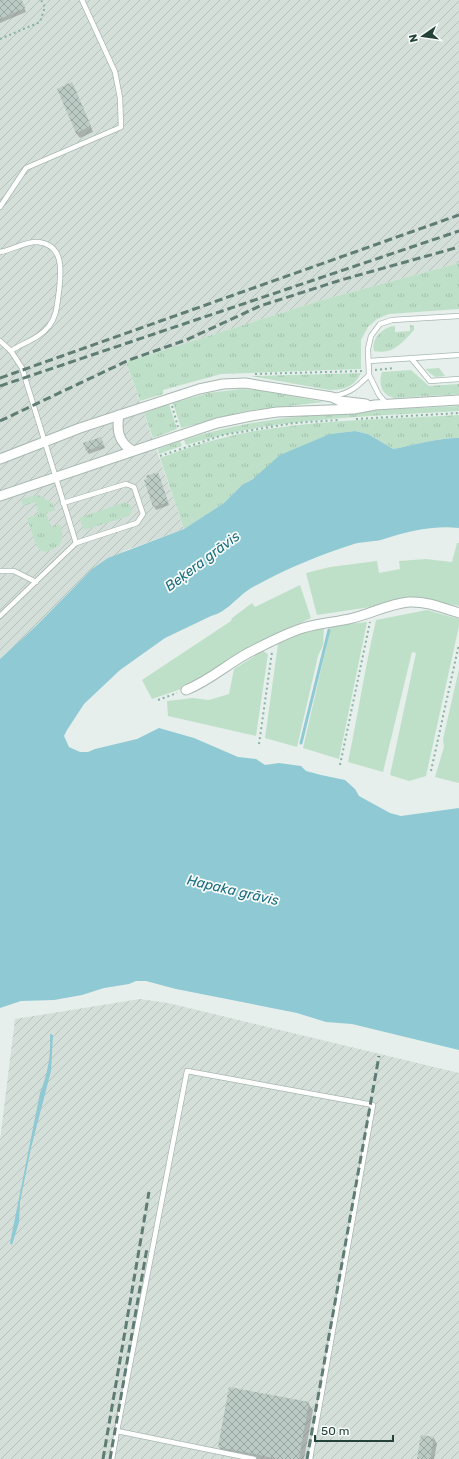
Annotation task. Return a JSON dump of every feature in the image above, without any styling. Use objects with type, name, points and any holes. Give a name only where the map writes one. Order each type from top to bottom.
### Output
[{"type":"street","points":[[0,459],[119,415],[223,384],[246,383],[332,396],[340,401],[375,405]]},
{"type":"street","points":[[0,496],[217,423],[277,412],[354,409],[375,405],[459,400]]},
{"type":"street","points":[[119,415],[117,425],[120,439],[122,443],[133,451]]},
{"type":"street","points":[[186,690],[204,683],[226,665],[274,640],[304,627],[354,618],[392,605],[409,602],[425,603],[459,613]]},
{"type":"lane","points":[[0,207],[26,168],[121,127],[120,98],[115,72],[82,0]]},
{"type":"lane","points":[[0,252],[33,242],[41,243],[47,245],[56,252],[61,265],[57,308],[54,319],[42,333],[11,351]]},
{"type":"lane","points":[[387,404],[379,395],[369,373],[368,349],[371,336],[380,324],[392,320],[459,316]]},
{"type":"lane","points":[[0,341],[11,351],[22,368],[76,543]]},
{"type":"lane","points":[[369,361],[459,355]]},
{"type":"lane","points":[[411,358],[430,381],[459,379]]},
{"type":"lane","points":[[332,396],[351,392],[357,388],[369,373]]},
{"type":"lane","points":[[0,616],[76,543],[138,523],[142,514],[134,487],[126,484],[63,503]]},
{"type":"lane","points":[[0,572],[14,571],[36,582]]},
{"type":"lane","points":[[112,1459],[188,1071],[373,1105],[310,1459]]},
{"type":"lane","points":[[117,1432],[254,1459]]},
{"type":"path","points":[[0,39],[40,22],[44,7],[41,0]]},
{"type":"path","points":[[250,374],[369,373],[399,367]]},
{"type":"path","points":[[169,399],[181,435]]},
{"type":"path","points":[[352,420],[459,413]]},
{"type":"path","points":[[160,456],[223,435],[294,423],[345,420]]},
{"type":"path","points":[[340,766],[371,612]]},
{"type":"path","points":[[259,744],[274,640]]},
{"type":"path","points":[[431,771],[459,644]]},
{"type":"path","points":[[158,700],[186,690]]},
{"type":"shaded area","points":[[0,0],[459,0],[459,263],[322,300],[126,362],[184,529],[124,551],[75,586],[36,626],[0,659]]},
{"type":"shaded area","points":[[140,999],[168,1003],[459,1073],[459,1459],[0,1459],[0,1140],[15,1019]]},
{"type":"green space","points":[[459,263],[459,309],[389,314],[377,319],[368,327],[361,340],[361,369],[221,374],[163,390],[163,394],[140,401],[126,362],[322,300]]},
{"type":"green space","points":[[410,325],[414,326],[414,330],[397,347],[387,351],[374,351],[374,342],[376,338],[386,328],[395,326],[395,332],[410,331]]},
{"type":"green space","points":[[439,368],[445,376],[435,377],[425,369]]},
{"type":"green space","points":[[411,370],[429,386],[459,384],[459,394],[395,398],[384,392],[381,385],[382,372]]},
{"type":"green space","points":[[361,373],[352,385],[344,388],[329,390],[251,376]]},
{"type":"green space","points":[[242,389],[258,390],[324,402],[246,411],[181,428],[173,403],[208,393]]},
{"type":"green space","points":[[169,404],[177,429],[153,438],[144,413]]},
{"type":"green space","points":[[459,406],[459,411],[355,417],[287,424],[219,436],[186,445],[184,440],[218,430],[286,418],[355,411]]},
{"type":"green space","points":[[459,415],[459,438],[434,440],[393,449],[368,434],[355,431],[330,434],[242,485],[224,503],[184,529],[160,458],[213,440],[268,429],[340,421]]},
{"type":"green space","points":[[180,441],[182,446],[159,454],[158,449]]},
{"type":"green space","points":[[38,495],[52,503],[55,510],[46,513],[51,527],[60,524],[62,530],[62,538],[59,546],[47,552],[41,551],[36,545],[27,518],[39,514],[35,502],[24,506],[21,499]]},
{"type":"green space","points":[[125,502],[130,505],[132,510],[129,516],[84,530],[79,518]]},
{"type":"green space","points":[[457,543],[459,543],[459,606],[424,599],[317,615],[306,573],[330,567],[377,561],[379,573],[400,569],[399,561],[426,559],[452,562]]},
{"type":"green space","points":[[300,585],[311,618],[271,637],[190,686],[152,699],[142,680],[231,621],[232,618],[252,603],[255,607]]},
{"type":"green space","points":[[427,610],[459,619],[459,626],[426,776],[409,781],[390,775],[416,653],[412,652],[383,772],[348,762],[376,620]]},
{"type":"green space","points":[[367,622],[339,759],[303,748],[331,626]]},
{"type":"green space","points":[[324,628],[323,645],[318,656],[297,747],[265,738],[278,644],[303,633]]},
{"type":"green space","points":[[263,651],[268,654],[256,736],[168,716],[167,701],[193,698],[209,700],[229,694],[234,669]]},
{"type":"green space","points":[[459,669],[459,783],[435,777],[444,747],[443,739]]},
{"type":"water","points":[[355,431],[368,434],[393,449],[434,440],[459,438],[459,528],[440,527],[421,529],[381,540],[354,544],[303,563],[265,580],[248,590],[223,611],[165,638],[120,670],[84,704],[64,736],[69,747],[80,752],[88,752],[137,739],[159,728],[194,738],[238,757],[256,759],[265,765],[279,763],[301,766],[306,771],[345,780],[355,789],[359,796],[390,813],[401,816],[459,808],[459,1050],[352,1024],[326,1022],[297,1013],[176,989],[146,981],[136,981],[129,984],[104,988],[82,995],[54,1000],[21,1001],[0,1008],[0,659],[36,626],[92,569],[108,558],[184,529],[224,503],[242,485],[253,479],[280,455],[330,434]]},
{"type":"water","points":[[50,1034],[53,1035],[51,1071],[31,1148],[20,1202],[19,1222],[12,1245],[10,1243],[40,1093],[48,1064]]},
{"type":"building","points":[[4,0],[22,0],[25,8],[0,19],[0,2]]},
{"type":"building","points":[[72,82],[91,126],[76,133],[57,89]]},
{"type":"building","points":[[101,437],[104,445],[86,451],[83,443]]},
{"type":"building","points":[[158,472],[168,502],[153,507],[144,480],[147,479],[146,476]]},
{"type":"building","points":[[229,1387],[309,1402],[299,1459],[279,1459],[218,1447]]},
{"type":"building","points":[[421,1435],[434,1437],[430,1459],[417,1459]]},
{"type":"waterway","points":[[301,743],[329,630]]},
{"type":"railway","points":[[0,378],[459,215]]},
{"type":"railway","points":[[0,386],[459,231]]},
{"type":"railway","points":[[0,421],[129,360],[186,340],[260,306],[341,280],[459,247]]},
{"type":"railway","points":[[307,1459],[379,1056]]},
{"type":"railway","points":[[103,1459],[149,1192]]},
{"type":"railway","points":[[110,1459],[147,1248]]},
{"type":"water label","name":"Beķera grāvis","points":[[202,561]]},
{"type":"water label","name":"Hapaka grāvis","points":[[233,890]]}]
